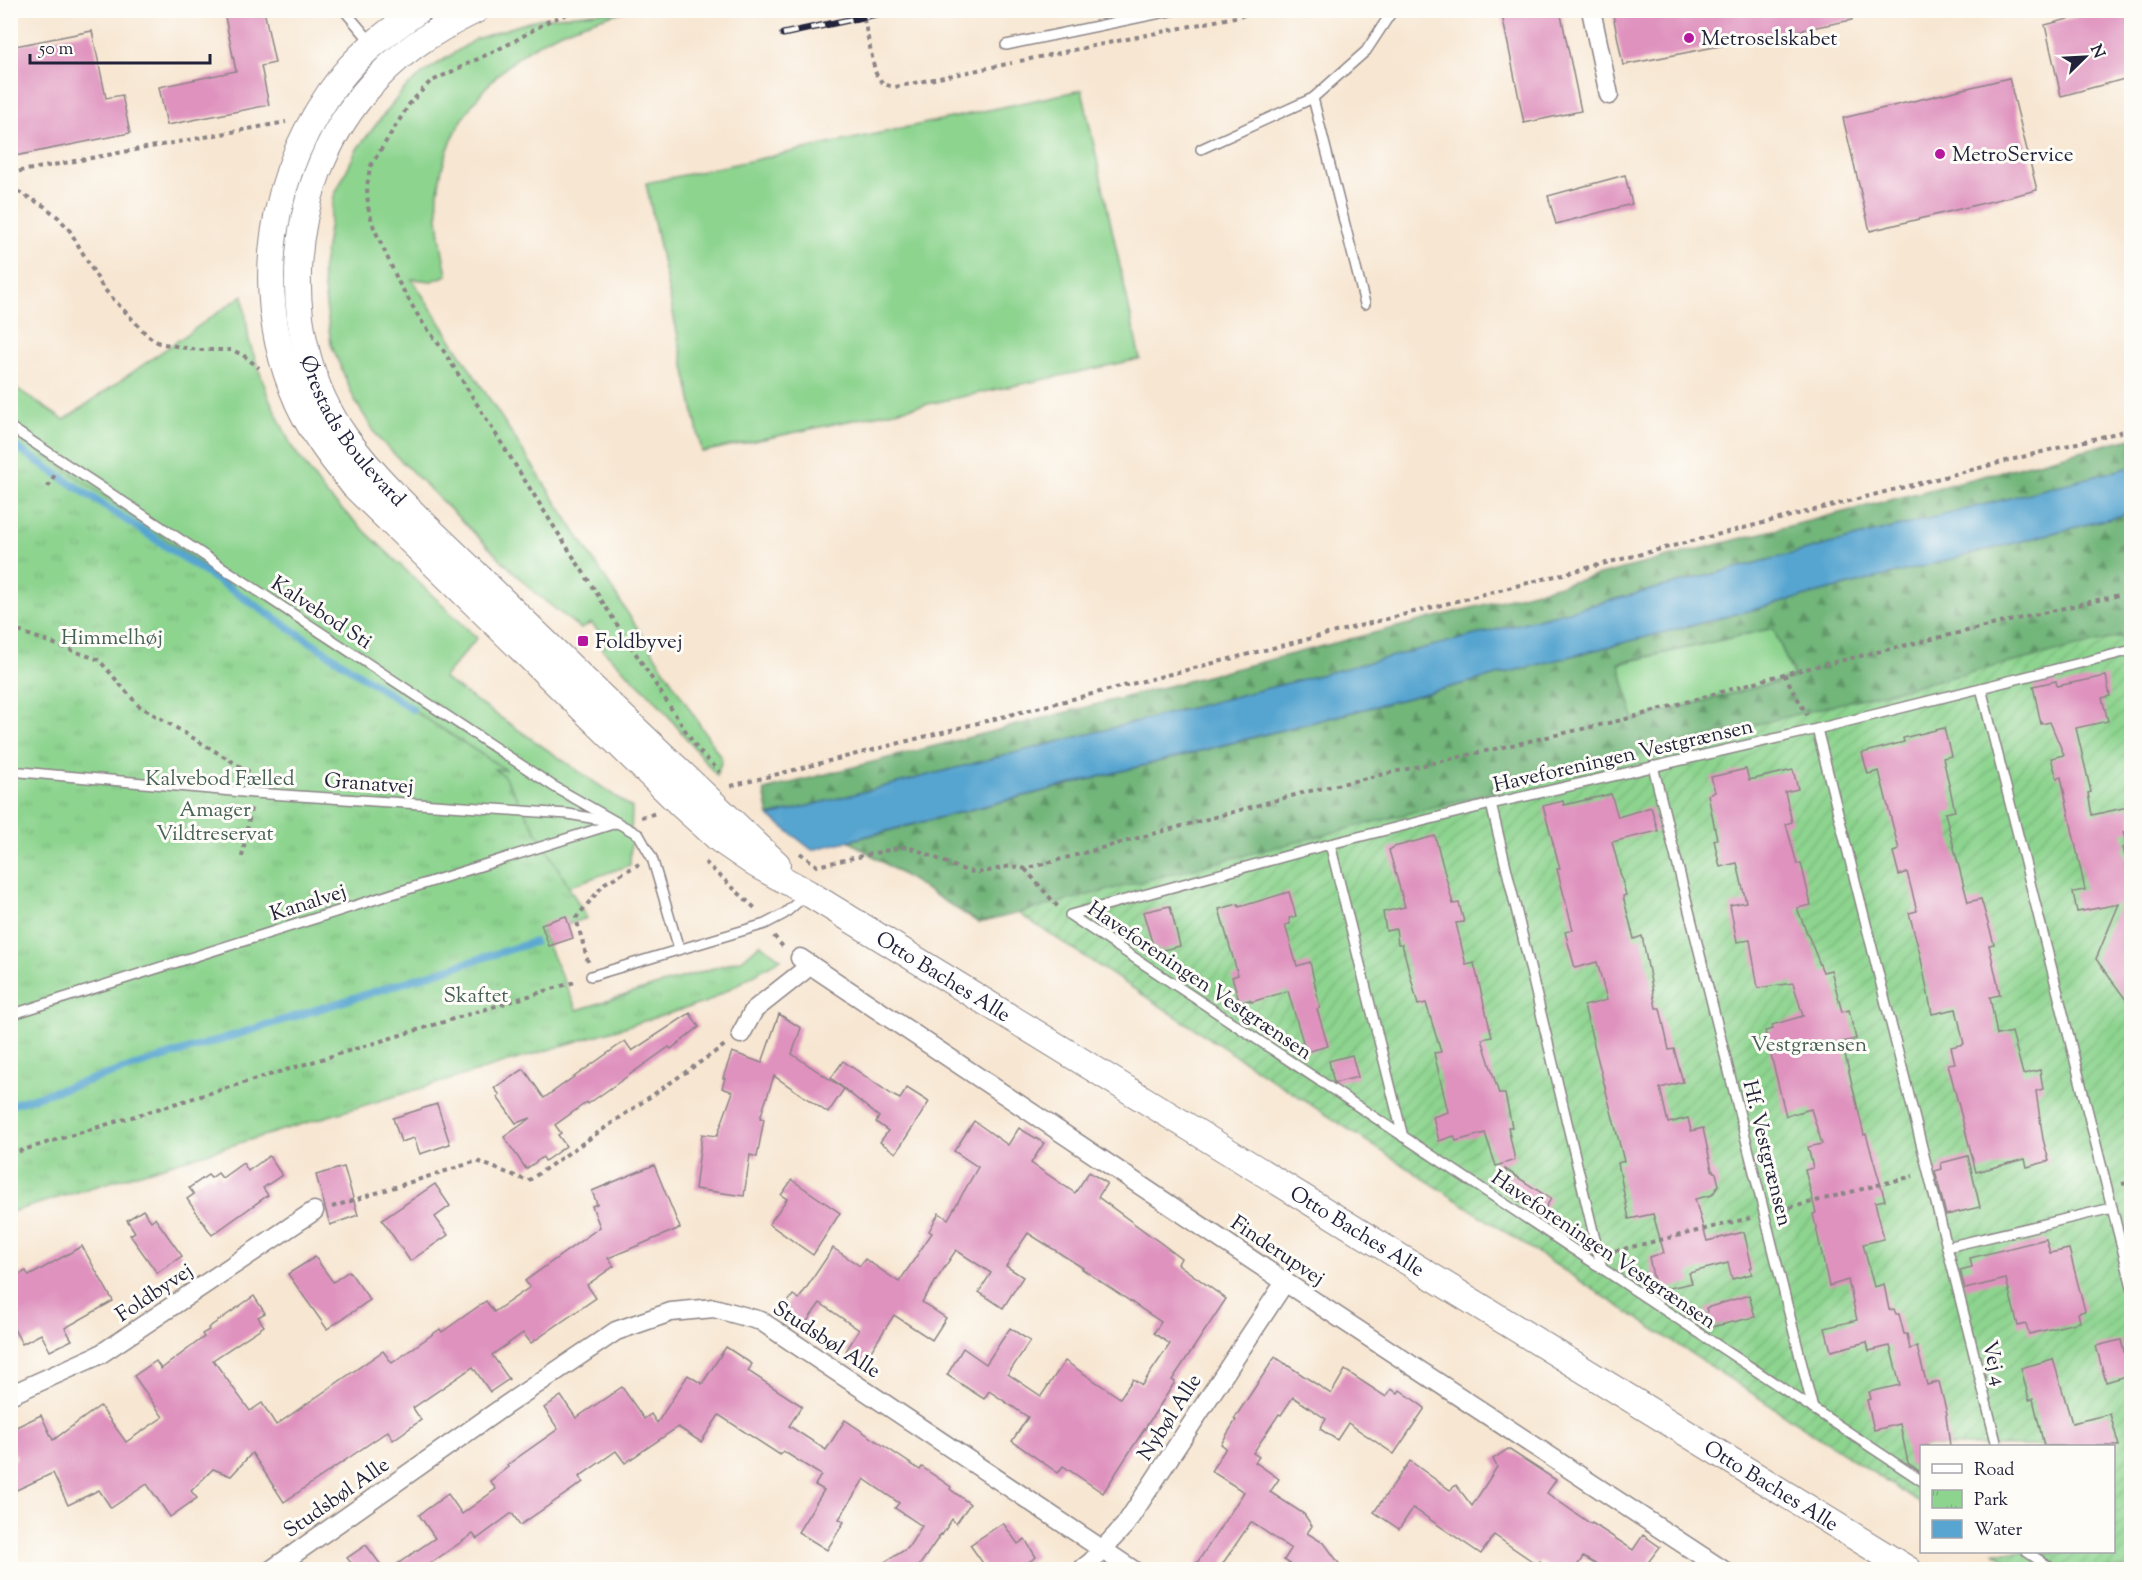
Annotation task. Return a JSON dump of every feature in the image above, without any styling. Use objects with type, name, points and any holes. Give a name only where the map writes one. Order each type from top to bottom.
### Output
[{"type":"street","name":"Ørestads Boulevard","points":[[419,10],[382,36],[344,74],[313,117],[288,172],[277,210],[271,259],[272,309],[282,358],[299,405],[324,448],[355,487],[680,804]]},
{"type":"street","name":"Ørestads Boulevard","points":[[476,10],[437,29],[397,58],[358,101],[336,133],[316,172],[305,215],[298,258],[299,304],[306,352],[322,396],[345,437],[373,472],[705,795]]},
{"type":"street","points":[[1591,10],[1609,95]]},
{"type":"street","name":"Otto Baches Alle","points":[[705,795],[808,893]]},
{"type":"street","name":"Otto Baches Alle","points":[[680,804],[720,840],[756,864],[808,893],[1909,1569]]},
{"type":"street","name":"Finderupvej","points":[[741,1034],[754,1010],[806,961],[1285,1282],[1723,1569]]},
{"type":"street","name":"Foldbyvej","points":[[10,1395],[99,1355],[314,1211]]},
{"type":"street","name":"Nybøl Alle","points":[[1081,1569],[1091,1562],[1125,1525],[1285,1282]]},
{"type":"street","name":"Studsbøl Alle","points":[[271,1569],[616,1331],[671,1312],[714,1308],[761,1321],[1133,1569]]},
{"type":"lane","points":[[344,10],[373,45]]},
{"type":"lane","points":[[1006,45],[1175,10]]},
{"type":"lane","points":[[1201,149],[1313,98],[1366,51],[1393,10]]},
{"type":"lane","points":[[1313,98],[1365,304]]},
{"type":"lane","name":"Kalvebod Sti","points":[[10,428],[543,780],[639,835],[652,858],[679,949]]},
{"type":"lane","points":[[2132,650],[1982,688],[2132,1287]]},
{"type":"lane","name":"Haveforeningen Vestgrænsen","points":[[1070,915],[1330,844],[1982,688]]},
{"type":"lane","points":[[1817,729],[1947,1247],[2112,1208]]},
{"type":"lane","name":"Hf. Vestgrænsen","points":[[1653,766],[1813,1409]]},
{"type":"lane","name":"Granatvej","points":[[10,771],[254,793],[568,814],[616,823]]},
{"type":"lane","points":[[1491,804],[1602,1269]]},
{"type":"lane","name":"Kanalvej","points":[[10,1015],[616,823]]},
{"type":"lane","points":[[1330,844],[1403,1137]]},
{"type":"lane","points":[[591,976],[765,924],[784,914],[808,893]]},
{"type":"lane","name":"Haveforeningen Vestgrænsen","points":[[1070,915],[1920,1480]]},
{"type":"lane","name":"Vej 4","points":[[1947,1247],[1997,1445]]},
{"type":"lane","points":[[2030,1553],[2055,1569]]},
{"type":"path","points":[[572,10],[573,12],[549,21],[511,43],[430,82],[423,88],[410,103],[370,167],[367,187],[368,207],[374,228],[399,283],[420,319],[443,350],[698,750],[740,795]]},
{"type":"path","points":[[837,10],[838,22]]},
{"type":"path","points":[[10,173],[313,117]]},
{"type":"path","points":[[10,187],[44,206],[59,218],[103,288],[147,335],[159,343],[197,350],[232,350],[243,355],[259,369],[282,358]]},
{"type":"path","points":[[705,795],[2132,429]]},
{"type":"path","points":[[1025,869],[1306,792],[1626,719],[1784,674],[2132,592]]},
{"type":"path","points":[[10,628],[99,660],[138,705],[248,771],[254,793],[242,857]]},
{"type":"path","points":[[1784,674],[1817,729]]},
{"type":"path","points":[[654,814],[662,822]]},
{"type":"path","points":[[792,847],[817,866],[902,846],[915,848],[939,860],[977,873],[1018,866],[1025,869],[1053,903],[1070,915]]},
{"type":"path","points":[[696,854],[756,909],[765,924]]},
{"type":"path","points":[[10,1154],[591,976],[576,918],[605,883],[652,858]]},
{"type":"path","points":[[314,1211],[344,1204],[477,1161],[528,1180],[741,1034]]},
{"type":"green space","points":[[625,11],[563,32],[523,54],[487,86],[472,105],[449,147],[438,193],[441,245],[447,275],[432,281],[412,279],[722,759],[717,776],[656,701],[602,649],[607,641],[591,623],[581,629],[535,593],[379,439],[355,401],[331,344],[322,273],[334,196],[357,149],[404,89],[426,71],[476,39],[538,19]]},
{"type":"green space","points":[[1082,90],[1140,359],[702,452],[646,183]]},
{"type":"green space","name":"Amager Vildtreservat","points":[[243,295],[249,341],[268,396],[292,447],[326,494],[477,638],[443,678],[632,808],[630,865],[504,909],[11,1063],[10,384],[64,420]]},
{"type":"green space","name":"Amager Vildtreservat","points":[[10,430],[378,688],[506,770],[495,769],[504,776],[587,918],[542,933],[577,1010],[743,959],[760,944],[781,959],[707,1002],[11,1212]]},
{"type":"green space","points":[[2131,438],[2131,467],[769,816],[764,790]]},
{"type":"green space","points":[[2131,513],[2131,635],[979,923],[849,841]],"holes":[[[1773,628],[1794,677],[1634,720],[1619,663]]]},
{"type":"green space","points":[[1773,628],[1794,677],[1634,720],[1618,664]]},
{"type":"green space","name":"Vestgrænsen","points":[[2131,634],[2131,1569],[2021,1569],[1996,1553],[2115,1553],[2115,1445],[1920,1445],[1920,1503],[1018,913],[1805,712]]},
{"type":"water","points":[[2131,467],[2131,513],[812,850],[769,816]]},
{"type":"building","points":[[264,10],[275,63],[261,66],[269,105],[167,125],[159,87],[236,71],[224,12]]},
{"type":"building","points":[[1501,10],[1560,10],[1581,111],[1524,123]]},
{"type":"building","name":"Metroselskabet","points":[[1612,10],[1851,10],[1852,20],[1623,65]]},
{"type":"building","name":"MetroService","points":[[2103,10],[2132,10],[2132,77],[2061,96],[2045,25]]},
{"type":"building","points":[[92,31],[106,98],[122,95],[130,133],[10,157],[10,47]]},
{"type":"building","name":"MetroService","points":[[2009,78],[2037,190],[1870,231],[1843,118]]},
{"type":"building","points":[[1625,175],[1632,204],[1556,224],[1548,196]]},
{"type":"building","points":[[2106,676],[2110,696],[2102,698],[2108,721],[2076,728],[2091,792],[2088,793],[2092,815],[2132,806],[2132,831],[2123,832],[2127,847],[2123,848],[2129,879],[2132,875],[2132,1008],[2096,959],[2119,904],[2077,912],[2073,892],[2085,890],[2061,777],[2057,778],[2051,758],[2064,755],[2050,722],[2041,724],[2033,686],[2056,681],[2057,686]]},
{"type":"building","points":[[1944,728],[1951,756],[1943,758],[1955,811],[1945,813],[1968,902],[1981,899],[1994,944],[1989,945],[2000,995],[1990,997],[1997,1035],[2012,1032],[2023,1074],[2040,1070],[2043,1089],[2036,1091],[2043,1139],[2049,1161],[2027,1167],[2025,1159],[1976,1172],[1948,1064],[1955,1063],[1951,1047],[1964,1044],[1956,1009],[1932,1014],[1909,913],[1917,911],[1907,872],[1899,875],[1893,852],[1899,850],[1879,771],[1868,774],[1862,753],[1904,742],[1903,738]]},
{"type":"building","points":[[1746,769],[1749,780],[1793,770],[1798,789],[1785,792],[1792,822],[1786,824],[1797,864],[1801,863],[1811,905],[1797,908],[1823,972],[1831,970],[1842,1012],[1849,1010],[1856,1039],[1842,1042],[1864,1135],[1866,1134],[1885,1200],[1875,1202],[1884,1239],[1863,1244],[1874,1287],[1884,1284],[1889,1310],[1894,1309],[1896,1314],[1899,1314],[1910,1349],[1917,1347],[1927,1385],[1939,1382],[1947,1414],[1950,1445],[1920,1445],[1920,1472],[1908,1463],[1900,1424],[1874,1430],[1867,1400],[1871,1399],[1869,1392],[1900,1385],[1890,1346],[1869,1351],[1867,1342],[1831,1351],[1825,1328],[1857,1320],[1848,1280],[1829,1286],[1813,1214],[1816,1213],[1805,1170],[1813,1168],[1808,1147],[1822,1144],[1811,1109],[1786,1116],[1765,1031],[1773,1029],[1772,1025],[1803,1016],[1793,983],[1758,988],[1750,940],[1737,942],[1730,905],[1746,902],[1737,863],[1720,867],[1708,795],[1715,792],[1711,777]]},
{"type":"building","points":[[1611,794],[1618,817],[1651,807],[1658,831],[1612,842],[1626,895],[1623,896],[1634,939],[1642,936],[1656,1008],[1660,1008],[1669,1050],[1674,1049],[1683,1082],[1660,1088],[1668,1123],[1688,1118],[1691,1131],[1703,1128],[1712,1170],[1716,1173],[1719,1185],[1712,1195],[1695,1199],[1707,1241],[1744,1232],[1752,1274],[1732,1279],[1728,1263],[1689,1273],[1692,1283],[1656,1291],[1649,1257],[1664,1253],[1653,1214],[1629,1219],[1618,1163],[1624,1161],[1584,1006],[1607,1000],[1597,962],[1575,968],[1565,932],[1573,930],[1543,806],[1563,801],[1564,805]]},
{"type":"building","points":[[1435,836],[1453,904],[1459,903],[1464,922],[1456,923],[1466,965],[1474,963],[1492,1037],[1482,1039],[1499,1094],[1505,1094],[1512,1127],[1508,1127],[1515,1160],[1496,1166],[1485,1133],[1456,1141],[1454,1136],[1439,1141],[1433,1117],[1448,1112],[1434,1053],[1441,1052],[1426,1003],[1418,1005],[1402,944],[1398,944],[1396,929],[1386,931],[1383,912],[1405,907],[1389,850]]},
{"type":"building","points":[[1289,892],[1296,916],[1289,918],[1290,924],[1285,925],[1297,966],[1310,962],[1320,1008],[1317,1009],[1328,1046],[1306,1052],[1288,991],[1240,1003],[1232,977],[1238,975],[1219,909],[1238,904],[1239,907]]},
{"type":"building","points":[[1170,906],[1180,946],[1159,951],[1158,948],[1154,949],[1143,912]]},
{"type":"building","points":[[566,916],[573,938],[549,946],[541,924]]},
{"type":"building","points":[[690,1013],[699,1027],[671,1049],[669,1047],[555,1125],[561,1133],[558,1135],[566,1146],[545,1161],[543,1157],[526,1169],[504,1137],[531,1118],[516,1123],[497,1097],[500,1095],[494,1088],[524,1069],[544,1098],[625,1041],[632,1051]]},
{"type":"building","points":[[779,1014],[801,1028],[792,1054],[844,1089],[828,1113],[774,1076],[760,1118],[764,1119],[757,1157],[750,1155],[744,1196],[695,1189],[702,1134],[717,1136],[733,1092],[722,1088],[732,1052],[762,1063]]},
{"type":"building","points":[[1352,1055],[1358,1077],[1334,1083],[1329,1061]]},
{"type":"building","points":[[843,1061],[900,1099],[907,1088],[929,1102],[896,1153],[880,1142],[888,1131],[876,1122],[879,1117],[831,1078]]},
{"type":"building","points":[[437,1104],[450,1144],[420,1154],[414,1138],[401,1142],[393,1118]]},
{"type":"building","points":[[974,1121],[1008,1145],[1019,1128],[1044,1143],[1031,1163],[1075,1193],[1089,1172],[1107,1183],[1098,1197],[1181,1258],[1178,1264],[1226,1299],[1172,1380],[1175,1382],[1103,1493],[1063,1466],[1058,1473],[1012,1441],[1028,1417],[989,1391],[984,1399],[947,1375],[963,1348],[986,1364],[1010,1328],[1030,1341],[1008,1374],[1041,1396],[1065,1361],[1120,1398],[1133,1379],[1142,1385],[1170,1344],[1154,1333],[1161,1322],[1028,1233],[1006,1266],[1023,1277],[1003,1308],[979,1292],[991,1273],[956,1250],[922,1302],[946,1318],[932,1340],[894,1315],[864,1362],[846,1351],[859,1330],[820,1303],[803,1327],[781,1312],[793,1295],[799,1299],[833,1248],[860,1266],[865,1259],[899,1282],[932,1233],[929,1231],[939,1213],[948,1219],[978,1167],[954,1151]]},
{"type":"building","points":[[269,1156],[282,1175],[263,1188],[268,1195],[212,1235],[187,1199],[194,1194],[189,1188],[208,1175],[211,1178],[218,1173],[222,1178],[243,1163],[248,1171]]},
{"type":"building","points":[[1968,1156],[1980,1207],[1946,1215],[1935,1171],[1942,1169],[1941,1163]]},
{"type":"building","points":[[654,1165],[680,1228],[608,1258],[614,1266],[587,1285],[596,1298],[531,1343],[523,1333],[492,1355],[509,1379],[490,1392],[473,1367],[413,1408],[421,1420],[393,1440],[388,1431],[284,1502],[252,1453],[231,1476],[213,1469],[191,1491],[197,1498],[170,1517],[147,1484],[111,1508],[99,1490],[68,1505],[53,1473],[10,1493],[10,1462],[17,1458],[10,1445],[10,1430],[41,1415],[53,1440],[100,1406],[126,1442],[163,1417],[134,1376],[156,1361],[161,1369],[204,1337],[202,1334],[209,1330],[208,1328],[254,1296],[265,1313],[258,1317],[264,1326],[213,1360],[250,1411],[262,1403],[276,1425],[383,1351],[392,1363],[440,1329],[442,1332],[486,1301],[494,1312],[530,1287],[525,1281],[600,1227],[592,1206],[597,1204],[592,1191]]},
{"type":"building","points":[[344,1167],[358,1215],[330,1225],[316,1175]]},
{"type":"building","points":[[1505,1169],[1551,1199],[1540,1216],[1510,1195]]},
{"type":"building","points":[[792,1180],[840,1213],[813,1255],[769,1224],[787,1199],[781,1195]]},
{"type":"building","points":[[435,1184],[450,1206],[435,1217],[448,1235],[410,1261],[382,1220]]},
{"type":"building","points":[[143,1210],[151,1221],[155,1218],[182,1256],[157,1273],[130,1235],[135,1232],[127,1220]]},
{"type":"building","points":[[2046,1239],[2050,1253],[2069,1249],[2085,1311],[2078,1313],[2080,1322],[2029,1334],[2026,1324],[2018,1326],[2006,1279],[1965,1289],[1960,1270],[1972,1267],[1970,1258]]},
{"type":"building","points":[[82,1246],[113,1301],[65,1328],[72,1340],[50,1351],[41,1334],[22,1344],[10,1321],[10,1279],[26,1271],[29,1276]]},
{"type":"building","points":[[315,1257],[333,1282],[349,1271],[370,1300],[327,1329],[288,1274]]},
{"type":"building","points":[[1749,1295],[1755,1317],[1711,1327],[1706,1308]]},
{"type":"building","points":[[2121,1340],[2130,1375],[2106,1382],[2096,1346]]},
{"type":"building","points":[[726,1347],[752,1364],[748,1371],[802,1406],[789,1426],[826,1450],[845,1420],[920,1470],[922,1467],[951,1487],[950,1489],[970,1504],[956,1524],[952,1519],[917,1569],[873,1569],[908,1548],[922,1526],[895,1508],[899,1503],[864,1479],[839,1519],[844,1522],[827,1550],[798,1532],[824,1490],[815,1485],[821,1475],[783,1451],[780,1455],[719,1415],[701,1442],[678,1427],[625,1463],[616,1451],[579,1477],[583,1482],[520,1525],[512,1513],[477,1539],[473,1534],[422,1569],[390,1569],[435,1538],[419,1515],[448,1494],[462,1514],[496,1489],[490,1481],[508,1467],[507,1465],[558,1429],[544,1408],[561,1396],[576,1418],[622,1387],[644,1419],[651,1414],[657,1423],[688,1375],[702,1384]]},
{"type":"building","points":[[1275,1357],[1331,1394],[1345,1370],[1386,1397],[1391,1389],[1398,1393],[1400,1390],[1425,1408],[1394,1454],[1348,1423],[1337,1440],[1320,1429],[1326,1419],[1293,1397],[1253,1453],[1259,1457],[1255,1462],[1279,1479],[1270,1492],[1304,1514],[1312,1526],[1307,1533],[1325,1544],[1343,1569],[1298,1569],[1284,1560],[1291,1549],[1251,1522],[1219,1569],[1193,1569],[1244,1492],[1211,1471],[1226,1448],[1221,1444],[1236,1420],[1234,1419]]},
{"type":"building","points":[[2053,1359],[2072,1423],[2110,1414],[2119,1446],[2044,1445],[2033,1399],[2029,1400],[2021,1368]]},
{"type":"building","points":[[1508,1449],[1556,1480],[1547,1493],[1591,1524],[1633,1550],[1643,1535],[1660,1547],[1649,1561],[1661,1569],[1604,1569],[1583,1557],[1575,1569],[1552,1569],[1540,1561],[1538,1565],[1494,1535],[1481,1554],[1413,1508],[1399,1529],[1374,1512],[1410,1461],[1450,1490],[1456,1485],[1472,1506],[1497,1467],[1493,1459]]},
{"type":"building","points":[[1003,1523],[1018,1544],[1025,1539],[1036,1557],[1018,1569],[987,1569],[970,1545]]},
{"type":"building","points":[[366,1545],[384,1569],[356,1569],[347,1558]]},
{"type":"waterway","points":[[10,443],[412,709]]},
{"type":"waterway","points":[[10,1105],[534,942]]},
{"type":"railway","points":[[783,34],[895,10]]},
{"type":"place","name":"Metroselskabet","points":[[1689,38]]},
{"type":"place","name":"MetroService","points":[[1940,154]]},
{"type":"place","name":"Foldbyvej","points":[[583,641]]},
{"type":"park label","name":"Himmelhøj","points":[[112,637]]},
{"type":"park label","name":"Kalvebod Fælled","points":[[220,778]]},
{"type":"park label","name":"Skaftet","points":[[476,995]]}]
